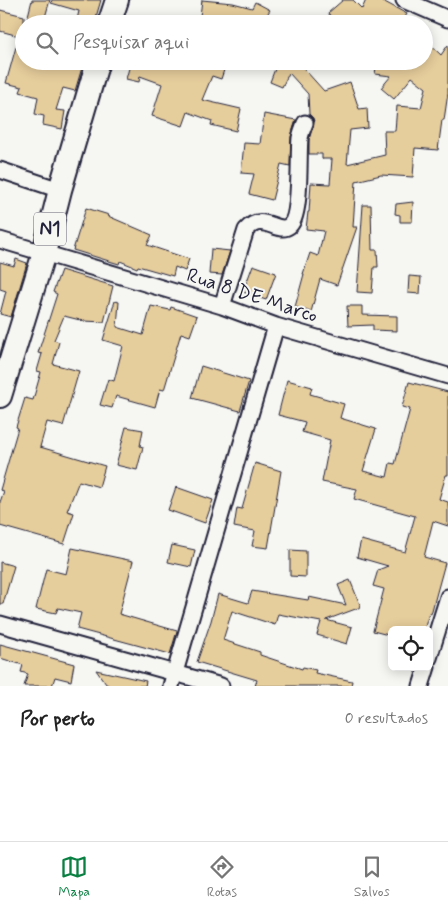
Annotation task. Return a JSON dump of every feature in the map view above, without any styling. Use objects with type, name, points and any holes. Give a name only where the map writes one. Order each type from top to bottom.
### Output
[{"type":"highway","points":[[112,15],[116,0]]},
{"type":"highway","name":"N1","points":[[0,396],[44,253],[60,190],[95,70]]},
{"type":"street","points":[[404,0],[448,19]]},
{"type":"street","points":[[222,306],[246,230],[250,225],[259,222],[283,228],[289,226],[293,220],[296,208],[300,136],[305,123]]},
{"type":"street","points":[[0,170],[60,190]]},
{"type":"street","name":"Rua 8 DE Marco","points":[[0,240],[222,306],[276,326],[448,376]]},
{"type":"street","points":[[173,679],[276,326]]},
{"type":"street","points":[[433,645],[448,596]]},
{"type":"street","points":[[0,624],[173,679],[221,686]]},
{"type":"street","points":[[421,686],[426,671]]},
{"type":"building","points":[[32,0],[50,0],[46,15],[28,15]]},
{"type":"building","points":[[52,0],[101,0],[97,15],[78,15],[79,11],[51,3]]},
{"type":"building","points":[[202,0],[233,3],[252,8],[255,2],[270,10],[267,15],[200,15]]},
{"type":"building","points":[[343,0],[353,0],[362,9],[366,0],[381,0],[407,14],[330,15],[328,13]]},
{"type":"building","points":[[0,10],[20,15],[15,15],[15,35],[0,31]]},
{"type":"building","points":[[448,45],[448,93],[438,150],[415,148],[413,177],[381,175],[356,181],[353,227],[357,227],[337,285],[320,279],[311,312],[295,307],[310,253],[318,256],[324,231],[306,229],[311,183],[330,184],[332,159],[322,159],[322,154],[309,154],[309,139],[314,122],[309,114],[308,94],[289,73],[282,87],[270,82],[275,70],[305,70],[324,91],[350,82],[359,109],[367,108],[368,128],[350,130],[347,164],[385,155],[384,131],[395,131],[397,106],[421,108],[426,88],[412,77],[394,99],[381,88],[391,76],[375,74],[376,70],[433,70],[433,47],[441,55]]},
{"type":"building","points":[[15,50],[15,70],[81,70],[75,91],[63,88],[56,110],[65,111],[62,129],[43,125],[44,116],[35,114],[38,97],[20,92],[22,87],[6,83]]},
{"type":"building","points":[[128,70],[224,70],[221,79],[212,76],[202,100],[241,109],[236,131],[211,125],[212,121],[188,112],[183,126],[152,116],[162,84],[140,76],[139,82],[126,79]]},
{"type":"building","points":[[264,114],[296,120],[291,137],[290,166],[281,164],[272,200],[249,194],[254,174],[241,173],[244,143],[260,144]]},
{"type":"building","points":[[413,202],[412,222],[400,222],[400,215],[395,214],[396,204]]},
{"type":"building","points":[[363,205],[371,205],[372,250],[377,250],[378,267],[374,267],[372,293],[357,292]]},
{"type":"building","points":[[86,208],[109,215],[152,235],[147,245],[189,259],[185,271],[175,267],[173,276],[138,266],[137,268],[120,261],[119,264],[73,250]]},
{"type":"building","points":[[211,249],[230,251],[222,275],[209,274]]},
{"type":"building","points":[[16,259],[27,263],[11,317],[0,314],[6,291],[0,289],[0,262],[14,266]]},
{"type":"building","points":[[253,265],[276,273],[266,300],[243,292]]},
{"type":"building","points":[[61,270],[113,286],[104,322],[84,321],[64,316],[54,340],[59,342],[53,364],[79,371],[63,426],[47,422],[40,447],[105,466],[99,487],[79,481],[67,511],[74,513],[64,544],[0,526],[0,502],[4,491],[0,490],[25,398],[33,400],[41,372],[37,371],[42,354],[38,353],[57,294],[53,292]]},
{"type":"building","points":[[409,276],[421,277],[420,294],[408,293]]},
{"type":"building","points":[[115,301],[119,302],[117,327],[143,335],[151,306],[170,310],[171,307],[197,316],[190,336],[181,333],[164,390],[160,389],[155,407],[116,396],[112,408],[100,405],[108,379],[114,381],[123,346],[103,340]]},
{"type":"building","points":[[347,306],[362,306],[362,315],[397,316],[397,331],[373,330],[373,325],[348,326]]},
{"type":"building","points":[[201,366],[249,381],[240,411],[192,398]]},
{"type":"building","points":[[287,380],[312,387],[310,394],[344,404],[340,418],[376,429],[363,471],[387,477],[390,463],[395,464],[410,409],[402,407],[409,382],[448,392],[448,475],[446,475],[439,499],[448,502],[448,526],[433,521],[424,557],[445,563],[431,614],[429,613],[425,626],[388,626],[388,635],[373,631],[384,589],[373,586],[378,570],[388,566],[357,557],[361,540],[405,552],[415,516],[354,499],[357,489],[322,482],[330,440],[302,432],[305,422],[278,415]]},
{"type":"building","points":[[126,427],[143,430],[140,446],[143,447],[137,470],[116,465]]},
{"type":"building","points":[[255,463],[281,471],[268,548],[252,546],[255,531],[234,527],[237,508],[242,509]]},
{"type":"building","points":[[176,487],[213,500],[205,523],[168,510]]},
{"type":"building","points":[[172,545],[195,550],[191,567],[168,562]]},
{"type":"building","points":[[72,548],[133,561],[119,614],[177,631],[170,654],[77,629],[81,613],[58,608],[56,613],[36,609],[46,569],[66,574]]},
{"type":"building","points":[[290,550],[306,551],[306,577],[290,576]]},
{"type":"building","points":[[0,562],[14,566],[3,604],[0,604]]},
{"type":"building","points":[[350,580],[361,607],[326,620],[352,627],[347,644],[317,635],[321,622],[278,614],[275,625],[232,611],[223,640],[302,669],[303,667],[316,670],[315,673],[352,681],[351,686],[255,686],[257,680],[197,662],[218,594],[248,603],[252,591],[308,600],[309,597],[346,605],[338,585]]},
{"type":"building","points":[[0,644],[74,664],[71,681],[55,677],[52,686],[24,686],[28,674],[21,672],[23,665],[0,658]]},
{"type":"building","points":[[96,670],[146,681],[145,686],[110,686],[106,684]]}]
